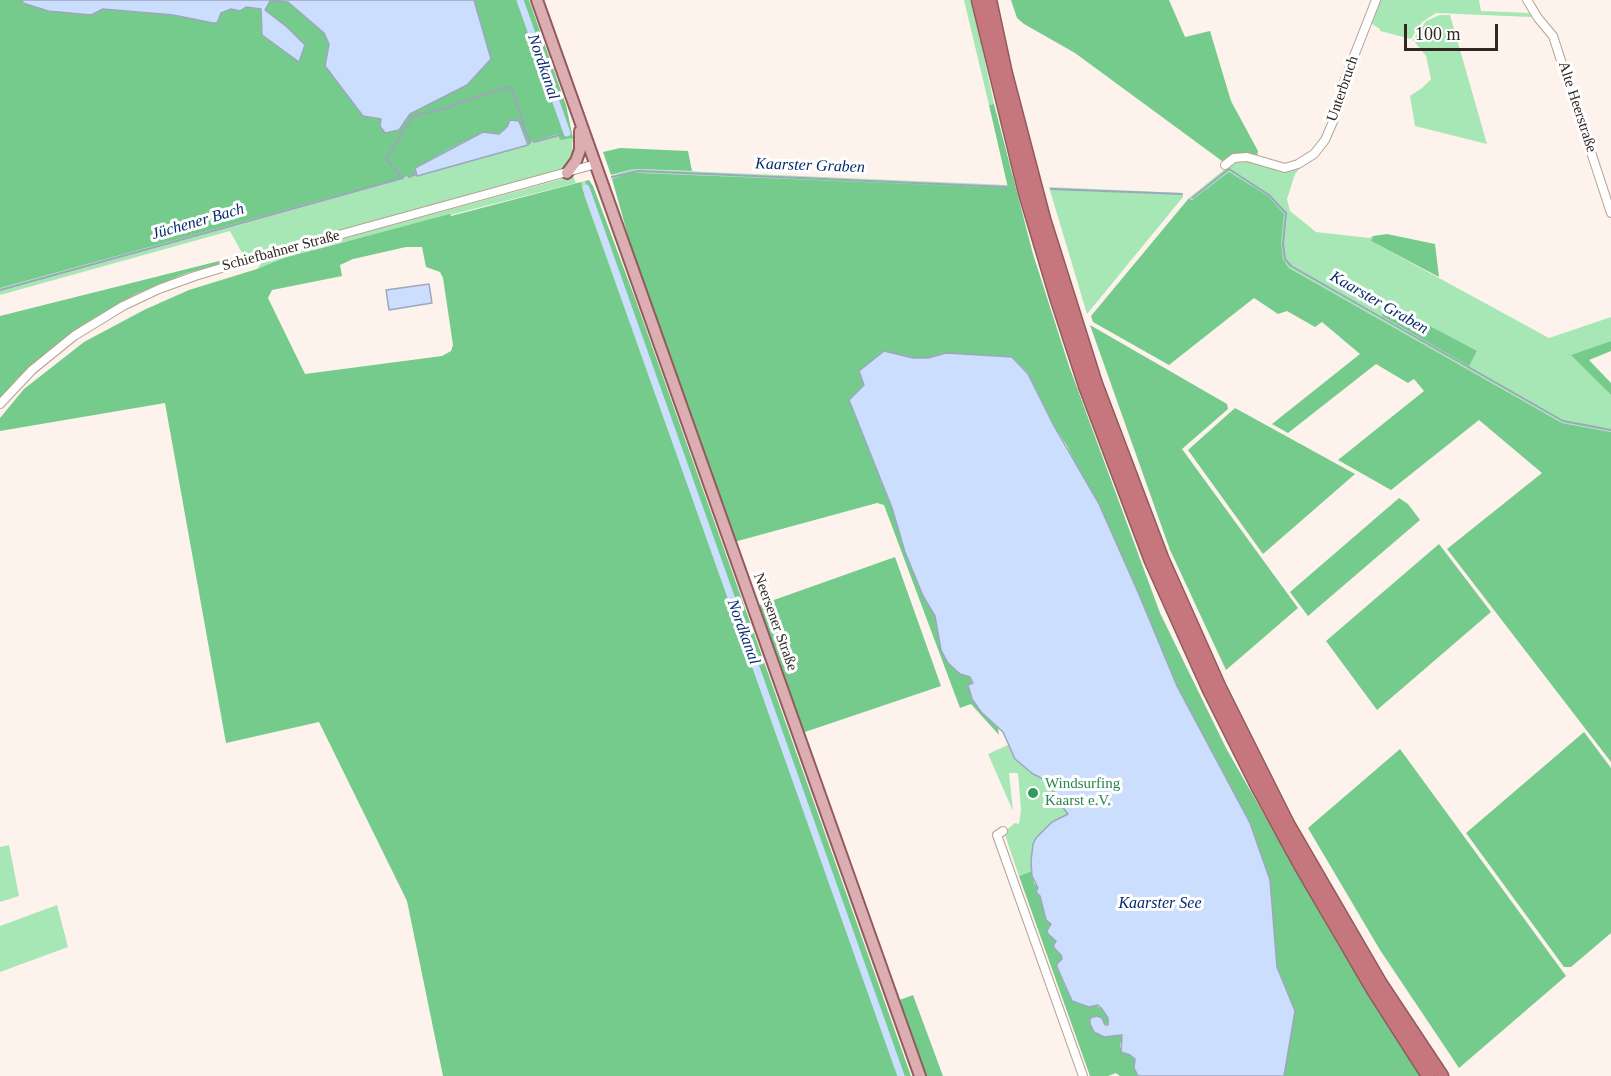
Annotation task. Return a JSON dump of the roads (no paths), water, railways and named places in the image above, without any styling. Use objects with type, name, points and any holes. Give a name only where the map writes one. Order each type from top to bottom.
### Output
[{"type":"highway","points":[[978,0],[1025,193],[1054,289],[1085,386],[1151,561],[1209,690],[1258,788],[1373,990],[1428,1076]]},
{"type":"highway","points":[[990,0],[1006,74],[1044,219],[1096,384],[1162,558],[1219,686],[1288,824],[1381,984],[1442,1076]]},
{"type":"main road","name":"Neersener Straße","points":[[537,0],[920,1076]]},
{"type":"main road","points":[[567,173],[576,161],[580,150],[578,116]]},
{"type":"street","name":"Unterbruch","points":[[1225,165],[1234,158],[1247,157],[1285,168],[1298,164],[1314,154],[1325,140],[1335,117],[1346,79],[1376,0]]},
{"type":"street","name":"Alte Heerstraße","points":[[1527,0],[1553,36],[1611,213]]},
{"type":"street","name":"Schiefbahner Straße","points":[[0,404],[32,370],[74,336],[123,306],[168,286],[248,260],[596,164]]},
{"type":"street","points":[[1003,831],[996,835],[1083,1076]]},
{"type":"water","points":[[22,0],[474,0],[491,59],[467,85],[410,114],[399,130],[385,133],[380,126],[381,119],[363,116],[325,66],[329,44],[324,33],[288,2],[270,1],[265,10],[305,45],[299,62],[262,35],[261,9],[246,7],[240,11],[231,9],[221,13],[217,23],[213,23],[173,15],[103,9],[91,15],[48,11],[23,3]]},
{"type":"water","points":[[510,120],[519,121],[528,145],[417,176],[415,168],[483,132],[499,134],[507,127]]},
{"type":"water","points":[[429,284],[432,303],[389,310],[386,290]]},
{"type":"water","name":"Kaarster See","points":[[884,351],[913,358],[928,358],[946,353],[1012,357],[1028,374],[1054,426],[1099,504],[1177,686],[1250,823],[1270,880],[1277,967],[1295,1011],[1284,1076],[1138,1076],[1134,1068],[1135,1059],[1121,1052],[1122,1035],[1104,1037],[1094,1032],[1090,1018],[1097,1016],[1102,1018],[1105,1025],[1108,1025],[1108,1018],[1102,1009],[1098,1005],[1089,1007],[1072,1001],[1057,967],[1062,959],[1053,946],[1056,941],[1047,931],[1051,924],[1046,920],[1040,896],[1036,892],[1038,888],[1032,876],[1031,861],[1036,838],[1052,822],[1068,814],[1056,794],[1043,779],[1015,759],[1003,732],[981,712],[972,699],[968,685],[973,683],[970,677],[960,674],[948,663],[941,650],[935,616],[923,596],[905,552],[892,508],[849,400],[864,385],[859,371]]},
{"type":"waterway","name":"Nordkanal","points":[[520,0],[567,133]]},
{"type":"waterway","points":[[387,156],[413,117],[511,87],[530,143],[528,144]]},
{"type":"waterway","name":"Jüchener Bach","points":[[534,142],[567,133]]},
{"type":"waterway","name":"Jüchener Bach","points":[[0,290],[403,178],[385,158]]},
{"type":"waterway","name":"Kaarster Graben","points":[[1192,198],[1229,169],[1269,195],[1286,213],[1283,244],[1285,259],[1291,266],[1563,421],[1611,430]]},
{"type":"waterway","name":"Kaarster Graben","points":[[612,177],[638,171],[1007,187]]},
{"type":"waterway","name":"Jüchener Bach","points":[[409,177],[416,174]]},
{"type":"waterway","name":"Kaarster Graben","points":[[586,188],[591,186]]},
{"type":"waterway","name":"Nordkanal","points":[[586,188],[901,1076]]},
{"type":"waterway","name":"Kaarster Graben","points":[[1051,189],[1182,194]]},
{"type":"place","name":"Windsurfing Kaarst e.V.","points":[[1033,793]]}]
